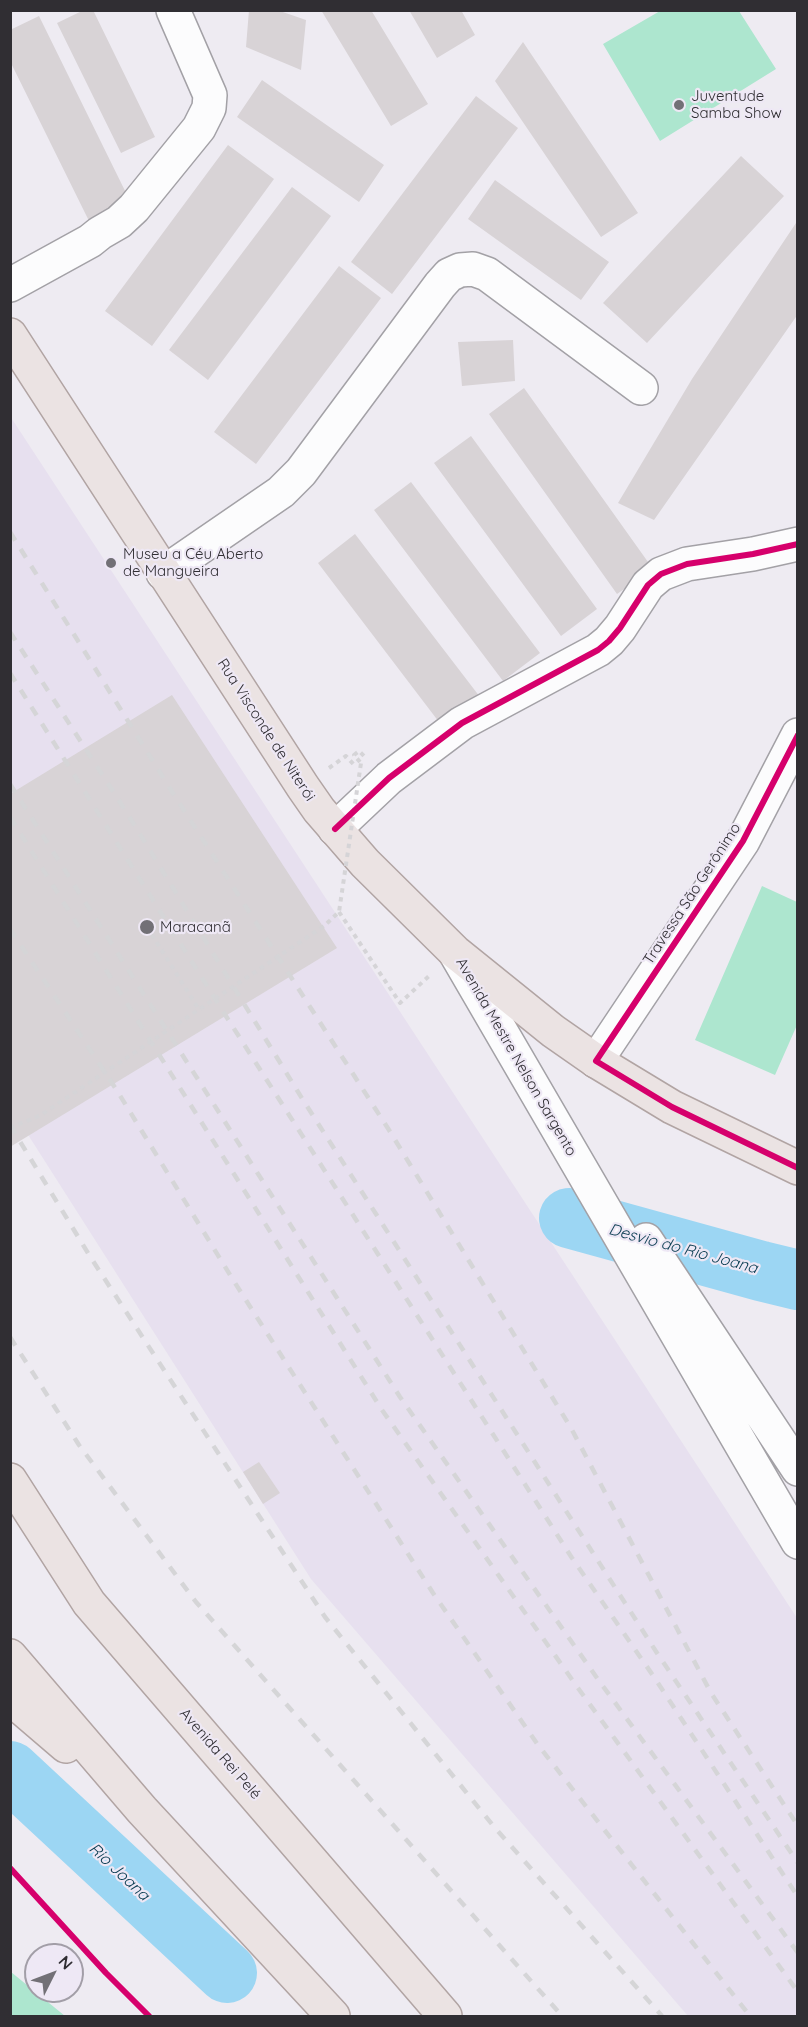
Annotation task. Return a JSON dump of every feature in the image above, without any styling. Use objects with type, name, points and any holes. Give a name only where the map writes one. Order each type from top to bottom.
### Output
[{"type":"main road","name":"Rua Visconde de Niterói","points":[[10,335],[303,787],[365,863],[456,952],[545,1024],[596,1061],[672,1107],[798,1168]]},
{"type":"main road","name":"Avenida Rei Pelé","points":[[10,1480],[89,1603],[445,2016]]},
{"type":"main road","points":[[10,1517],[89,1603]]},
{"type":"main road","points":[[10,1656],[142,1810],[333,2016]]},
{"type":"main road","points":[[10,1698],[142,1810]]},
{"type":"street","points":[[10,285],[90,241],[119,222],[134,208],[199,128],[209,108],[210,95],[172,10]]},
{"type":"street","points":[[163,573],[281,492],[301,472],[440,285],[449,275],[460,270],[473,269],[487,274],[641,388]]},
{"type":"street","points":[[335,829],[389,778],[462,723],[598,650],[620,628],[648,585],[661,574],[687,564],[753,554],[798,544]]},
{"type":"street","name":"Travessa São Gerônimo","points":[[596,1061],[743,841],[798,735]]},
{"type":"street","name":"Avenida Mestre Nelson Sargento","points":[[456,952],[798,1469]]},
{"type":"street","name":"Avenida Mestre Nelson Sargento","points":[[456,952],[798,1542]]},
{"type":"path","points":[[10,1128],[41,1115],[324,926],[339,912],[361,763]]},
{"type":"path","points":[[339,912],[400,1003],[456,952]]},
{"type":"path","points":[[147,927],[198,1008]]},
{"type":"shaded area","points":[[10,416],[797,1618],[797,2016],[688,2016],[311,1579],[11,1108]]},
{"type":"green space","name":"Juventude Samba Show","points":[[660,11],[739,11],[776,69],[660,141],[603,44]]},
{"type":"green space","points":[[762,886],[797,902],[797,1025],[775,1075],[695,1040]]},
{"type":"green space","points":[[10,1972],[24,1983],[24,2003],[49,2003],[65,2016],[11,2016]]},
{"type":"building","points":[[84,10],[93,10],[155,137],[121,153],[57,23]]},
{"type":"building","points":[[249,10],[277,10],[306,20],[301,70],[246,47]]},
{"type":"building","points":[[321,10],[371,10],[428,104],[391,126]]},
{"type":"building","points":[[409,10],[461,10],[475,35],[437,58]]},
{"type":"building","points":[[39,16],[130,201],[89,221],[10,61],[10,30]]},
{"type":"building","points":[[523,42],[638,213],[601,237],[495,81]]},
{"type":"building","points":[[262,80],[384,165],[359,202],[237,117]]},
{"type":"building","points":[[476,96],[518,128],[392,294],[351,262]]},
{"type":"building","points":[[228,145],[274,179],[152,346],[105,311]]},
{"type":"building","points":[[741,156],[784,196],[647,343],[603,303]]},
{"type":"building","points":[[495,180],[609,262],[581,300],[468,219]]},
{"type":"building","points":[[292,187],[331,216],[208,380],[169,350]]},
{"type":"building","points":[[798,220],[798,314],[654,520],[618,503],[692,379]]},
{"type":"building","points":[[339,266],[381,298],[256,464],[214,432]]},
{"type":"building","points":[[513,340],[515,381],[462,386],[458,342]]},
{"type":"building","points":[[524,388],[653,569],[617,594],[489,414]]},
{"type":"building","points":[[471,436],[597,609],[561,636],[434,463]]},
{"type":"building","points":[[411,482],[540,653],[503,681],[374,510]]},
{"type":"building","points":[[355,534],[480,697],[442,726],[318,563]]},
{"type":"building","name":"Maracanã","points":[[172,695],[337,948],[10,1147],[10,794]]},
{"type":"building","points":[[259,1462],[280,1493],[263,1504],[243,1472]]},
{"type":"waterway","name":"Desvio do Rio Joana","points":[[569,1218],[798,1280]]},
{"type":"waterway","name":"Rio Joana","points":[[10,1771],[227,1973]]},
{"type":"railway","points":[[10,532],[171,790],[389,1130],[571,1428],[711,1693],[798,1826]]},
{"type":"railway","points":[[10,632],[127,813],[303,1100],[657,1653],[798,1863]]},
{"type":"railway","points":[[10,673],[572,1558],[654,1677],[798,1897]]},
{"type":"railway","points":[[10,784],[400,1397],[597,1678],[798,1953]]},
{"type":"railway","points":[[10,817],[382,1410],[578,1688],[798,1992]]},
{"type":"railway","points":[[10,929],[116,1089],[235,1283],[433,1593],[538,1745],[750,2016]]},
{"type":"railway","points":[[10,1125],[91,1258],[325,1617],[495,1828],[662,2016]]},
{"type":"railway","points":[[10,1337],[79,1445],[196,1602],[562,2016]]},
{"type":"cycle path","points":[[335,829],[389,778],[462,723],[598,650],[620,628],[648,585],[661,574],[687,564],[753,554],[798,544]]},
{"type":"cycle path","points":[[798,735],[743,841],[596,1061],[672,1107],[798,1168]]},
{"type":"cycle path","points":[[10,1868],[106,1973],[149,2016]]},
{"type":"place","name":"Juventude Samba Show","points":[[679,105]]},
{"type":"place","name":"Museu a Céu Aberto de Mangueira","points":[[111,563]]},
{"type":"place","name":"Maracanã","points":[[147,927]]}]
